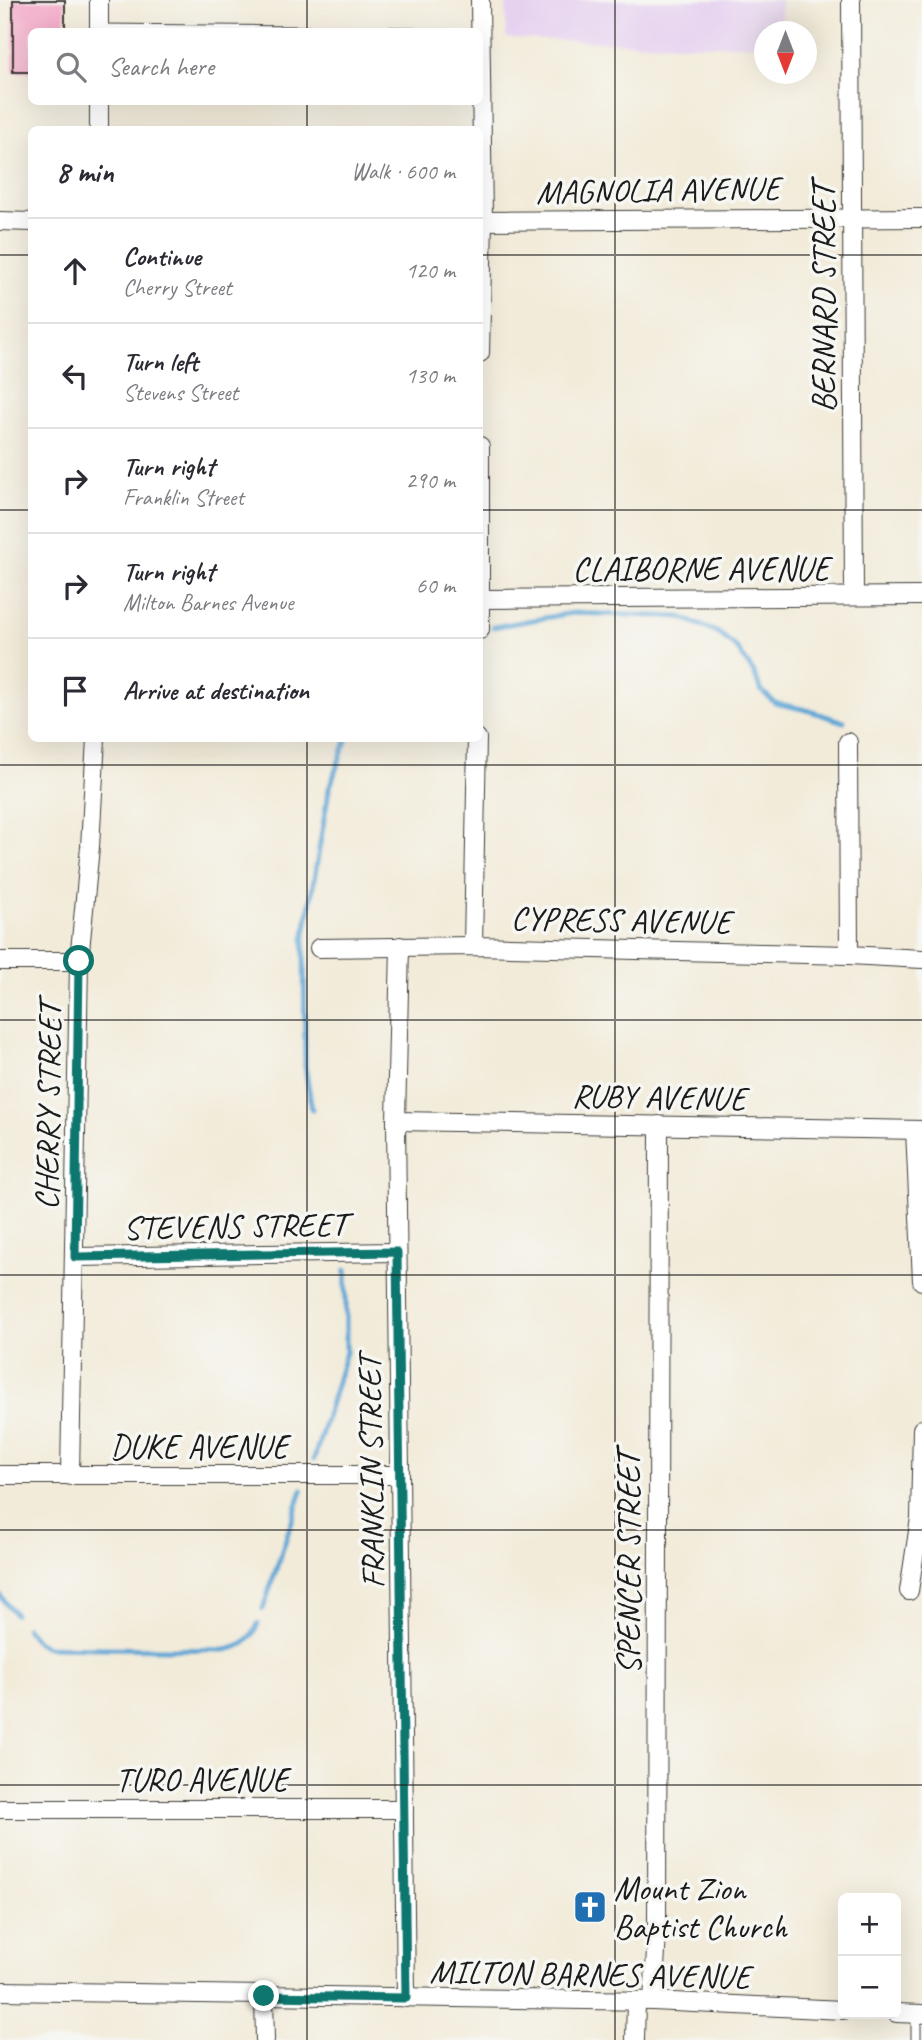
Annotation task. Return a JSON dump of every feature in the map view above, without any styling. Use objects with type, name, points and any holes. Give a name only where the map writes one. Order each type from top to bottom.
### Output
[{"type":"street","points":[[99,0],[99,28]]},
{"type":"street","points":[[480,0],[480,28]]},
{"type":"street","name":"BERNARD STREET","points":[[851,0],[854,596]]},
{"type":"street","points":[[99,105],[99,126]]},
{"type":"street","points":[[480,105],[480,126]]},
{"type":"street","name":"MAGNOLIA AVENUE","points":[[483,221],[922,218]]},
{"type":"street","points":[[0,221],[28,222]]},
{"type":"street","name":"CLAIBORNE AVENUE","points":[[483,599],[922,596]]},
{"type":"street","name":"CHERRY STREET","points":[[70,1476],[79,961],[90,847],[96,742]]},
{"type":"street","points":[[473,946],[477,742]]},
{"type":"street","points":[[848,742],[849,955]]},
{"type":"street","name":"FRANKLIN STREET","points":[[400,946],[396,1121],[406,1998]]},
{"type":"street","name":"CYPRESS AVENUE","points":[[319,948],[473,946],[922,959]]},
{"type":"street","points":[[0,961],[79,961]]},
{"type":"street","name":"RUBY AVENUE","points":[[396,1121],[918,1130]]},
{"type":"street","name":"SPENCER STREET","points":[[635,2040],[657,1934],[659,1125]]},
{"type":"street","points":[[918,1130],[922,1281]]},
{"type":"street","name":"STEVENS STREET","points":[[75,1257],[397,1252]]},
{"type":"street","points":[[909,1591],[921,1518],[922,1429]]},
{"type":"street","name":"DUKE AVENUE","points":[[0,1475],[399,1475]]},
{"type":"street","name":"TURO AVENUE","points":[[0,1809],[404,1809]]},
{"type":"street","name":"MILTON BARNES AVENUE","points":[[0,1991],[645,2001],[838,2010]]},
{"type":"street","points":[[264,1996],[265,2040]]},
{"type":"street","points":[[901,2013],[919,2014]]},
{"type":"lane","points":[[916,2040],[919,2014]]},
{"type":"shaded area","points":[[506,0],[781,0],[781,21],[754,21],[754,45],[677,45],[506,38]]},
{"type":"building","points":[[13,0],[65,0],[65,28],[28,28],[28,72],[13,72]]},
{"type":"waterway","points":[[493,627],[573,613],[680,617],[717,632],[736,647],[754,673],[761,690],[775,703],[844,722]]},
{"type":"waterway","points":[[312,1110],[305,1066],[304,940],[329,789],[346,742]]},
{"type":"waterway","points":[[314,1459],[346,1352],[346,1270]]},
{"type":"waterway","points":[[263,1609],[302,1490]]},
{"type":"waterway","points":[[0,1595],[15,1614]]},
{"type":"waterway","points":[[26,1628],[37,1642],[47,1647],[225,1650],[246,1642],[258,1624]]},
{"type":"place","name":"Mount Zion Baptist Church","points":[[590,1907]]},
{"type":"route","points":[[79,961],[75,1257],[397,1252],[406,1998],[264,1996]]}]
